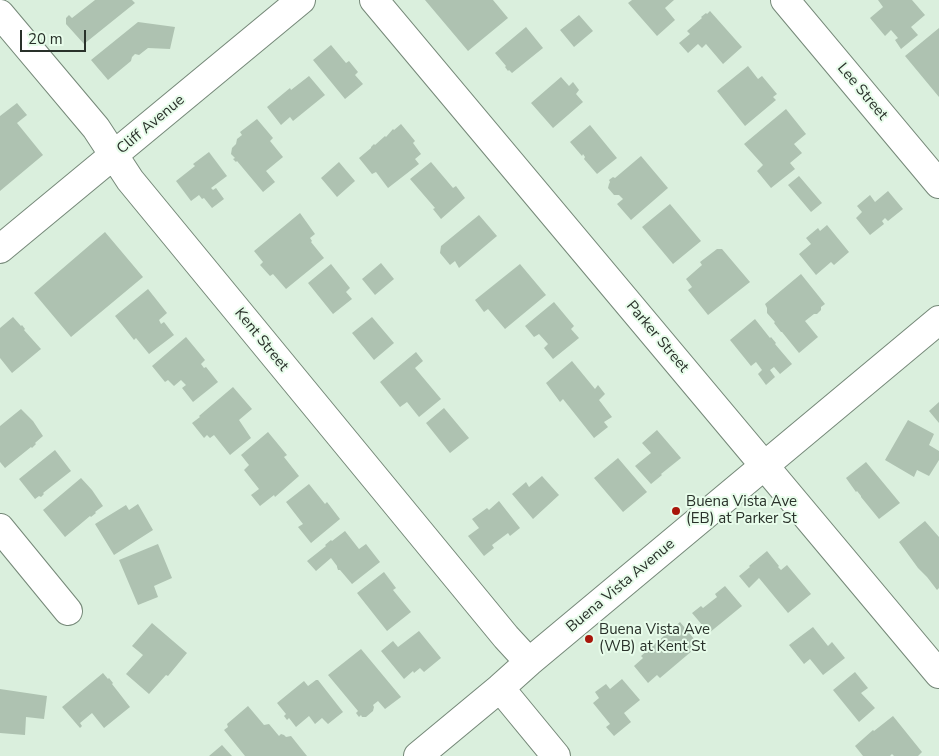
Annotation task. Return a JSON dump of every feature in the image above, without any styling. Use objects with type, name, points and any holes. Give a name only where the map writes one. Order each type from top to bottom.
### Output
[{"type":"street","name":"Cliff Avenue","points":[[0,249],[301,0]]},
{"type":"street","name":"Parker Street","points":[[374,0],[939,674]]},
{"type":"street","name":"Lee Street","points":[[785,0],[939,184]]},
{"type":"street","name":"Kent Street","points":[[0,14],[96,128],[130,180],[500,630],[529,662]]},
{"type":"street","name":"Buena Vista Avenue","points":[[418,756],[939,320]]},
{"type":"street","points":[[0,528],[68,611]]},
{"type":"street","points":[[500,688],[556,756]]},
{"type":"building","points":[[95,0],[132,0],[135,3],[84,44],[66,24],[66,18],[69,15],[72,18]]},
{"type":"building","points":[[425,0],[493,0],[508,18],[468,51]]},
{"type":"building","points":[[632,0],[674,0],[665,8],[675,20],[657,36],[628,3]]},
{"type":"building","points":[[878,0],[912,0],[925,15],[911,27],[918,35],[901,49],[895,40],[898,38],[891,30],[885,36],[870,18],[883,7]]},
{"type":"building","points":[[710,11],[742,47],[723,64],[706,44],[702,48],[698,44],[688,53],[679,43],[690,34],[687,31]]},
{"type":"building","points":[[579,15],[593,31],[574,47],[560,30]]},
{"type":"building","points":[[138,22],[175,27],[170,49],[148,48],[139,55],[135,54],[131,61],[108,80],[91,60]]},
{"type":"building","points":[[526,27],[543,48],[512,73],[508,71],[495,53]]},
{"type":"building","points":[[939,28],[939,97],[905,56]]},
{"type":"building","points":[[331,45],[346,63],[349,61],[358,72],[355,75],[363,84],[345,99],[313,60]]},
{"type":"building","points":[[748,66],[758,79],[762,76],[777,94],[773,97],[776,100],[745,126],[717,91]]},
{"type":"building","points":[[309,76],[325,95],[293,121],[290,117],[281,125],[267,107],[290,88],[291,90]]},
{"type":"building","points":[[561,77],[569,86],[573,82],[579,90],[576,94],[583,102],[553,128],[531,103]]},
{"type":"building","points":[[17,103],[27,115],[17,123],[43,155],[0,191],[0,116]]},
{"type":"building","points":[[786,109],[806,134],[794,144],[802,153],[790,163],[795,169],[771,188],[757,171],[763,165],[744,144]]},
{"type":"building","points":[[257,119],[273,138],[270,141],[283,157],[266,171],[275,182],[263,192],[237,161],[233,159],[235,158],[231,154],[237,139],[242,135],[240,132]]},
{"type":"building","points":[[401,124],[415,141],[413,143],[421,154],[415,159],[419,164],[388,188],[376,172],[372,174],[359,158]]},
{"type":"building","points":[[590,125],[617,158],[597,174],[584,159],[583,154],[582,156],[570,142]]},
{"type":"building","points":[[209,152],[227,176],[211,188],[213,190],[216,188],[224,199],[212,208],[199,195],[191,201],[176,181],[195,166],[193,164]]},
{"type":"building","points":[[641,156],[668,188],[631,220],[617,204],[623,199],[619,195],[614,195],[608,188],[609,180],[613,177],[615,178]]},
{"type":"building","points":[[339,162],[355,181],[337,197],[321,178]]},
{"type":"building","points":[[431,162],[453,188],[456,186],[465,198],[441,219],[433,209],[435,208],[410,179]]},
{"type":"building","points":[[799,176],[822,203],[811,212],[788,185]]},
{"type":"building","points":[[888,191],[903,209],[888,221],[885,218],[882,221],[884,224],[870,235],[856,218],[862,212],[857,206],[870,195],[875,202]]},
{"type":"building","points":[[670,204],[701,241],[673,264],[642,227]]},
{"type":"building","points":[[300,213],[315,234],[310,238],[311,242],[324,258],[286,289],[273,274],[270,276],[260,265],[263,262],[254,251]]},
{"type":"building","points":[[479,215],[497,236],[459,268],[455,261],[450,265],[440,253],[441,246]]},
{"type":"building","points":[[827,225],[849,252],[834,265],[831,262],[816,275],[799,254],[811,244],[806,238],[818,228],[820,231]]},
{"type":"building","points":[[105,232],[143,277],[71,337],[34,293]]},
{"type":"building","points":[[717,249],[722,249],[750,282],[708,315],[688,290],[692,287],[686,279],[702,265],[700,262]]},
{"type":"building","points":[[381,263],[394,279],[375,295],[362,279]]},
{"type":"building","points":[[331,264],[350,288],[346,292],[352,299],[333,314],[308,283]]},
{"type":"building","points":[[520,264],[546,295],[505,329],[488,309],[484,312],[475,300]]},
{"type":"building","points":[[801,274],[825,304],[817,314],[814,314],[805,321],[818,337],[799,353],[767,313],[765,304]]},
{"type":"building","points":[[148,289],[167,313],[159,320],[161,324],[164,322],[174,335],[149,354],[136,338],[134,340],[115,316]]},
{"type":"building","points":[[554,302],[574,326],[571,329],[579,338],[553,359],[544,348],[548,344],[539,334],[534,337],[525,326]]},
{"type":"building","points":[[13,317],[22,325],[24,330],[41,349],[12,373],[0,358],[0,328]]},
{"type":"building","points":[[372,317],[394,343],[374,360],[352,333]]},
{"type":"building","points":[[755,319],[792,364],[780,374],[774,367],[770,370],[775,377],[766,385],[758,374],[762,370],[756,362],[751,366],[730,340]]},
{"type":"building","points":[[186,337],[205,360],[201,364],[204,368],[206,367],[218,382],[193,402],[182,388],[186,385],[181,380],[174,386],[168,380],[165,382],[152,366]]},
{"type":"building","points":[[416,352],[423,361],[415,368],[441,399],[419,417],[407,402],[400,407],[380,382]]},
{"type":"building","points":[[572,361],[595,389],[598,385],[605,394],[599,400],[612,417],[604,422],[608,427],[594,438],[563,399],[560,402],[546,383]]},
{"type":"building","points":[[233,387],[252,409],[239,420],[251,438],[230,455],[214,435],[210,438],[207,435],[204,438],[192,423]]},
{"type":"building","points":[[939,402],[939,423],[929,411]]},
{"type":"building","points":[[444,408],[469,438],[450,453],[426,423]]},
{"type":"building","points":[[21,409],[33,421],[43,436],[32,448],[5,468],[0,462],[0,426]]},
{"type":"building","points":[[908,420],[934,434],[929,445],[939,451],[939,460],[929,476],[917,470],[914,477],[885,460]]},
{"type":"building","points":[[657,430],[681,458],[651,484],[635,466],[651,453],[642,443]]},
{"type":"building","points":[[268,432],[287,455],[284,457],[299,476],[275,497],[274,495],[260,506],[251,495],[259,489],[244,470],[249,465],[241,455]]},
{"type":"building","points":[[55,450],[71,471],[43,493],[41,497],[39,496],[35,499],[19,479]]},
{"type":"building","points":[[618,458],[647,492],[623,512],[594,478]]},
{"type":"building","points":[[866,462],[900,503],[879,519],[846,478]]},
{"type":"building","points":[[542,476],[559,495],[533,519],[512,494],[526,482],[529,487]]},
{"type":"building","points":[[81,478],[103,506],[65,537],[43,510]]},
{"type":"building","points":[[309,484],[325,504],[327,502],[340,519],[311,543],[298,527],[303,524],[286,502]]},
{"type":"building","points":[[499,501],[520,528],[510,536],[508,533],[492,545],[494,548],[484,556],[468,536],[479,528],[472,519],[487,508],[489,510]]},
{"type":"building","points":[[138,504],[153,530],[114,555],[95,524],[126,505],[129,510]]},
{"type":"building","points":[[925,521],[939,537],[939,588],[937,590],[899,542]]},
{"type":"building","points":[[345,531],[359,549],[366,544],[380,562],[352,584],[338,570],[331,558],[316,571],[307,561],[331,540]]},
{"type":"building","points":[[158,544],[172,578],[154,586],[158,597],[138,605],[119,560]]},
{"type":"building","points":[[767,551],[781,570],[787,565],[811,594],[788,613],[759,578],[749,588],[739,576]]},
{"type":"building","points":[[384,572],[396,588],[393,590],[411,612],[387,631],[357,593]]},
{"type":"building","points":[[725,586],[742,606],[709,633],[692,613],[701,606],[703,608],[717,597],[715,594]]},
{"type":"building","points":[[680,622],[699,645],[660,678],[657,675],[648,683],[634,666],[643,658],[641,656]]},
{"type":"building","points":[[152,623],[187,653],[168,676],[166,675],[149,694],[126,674],[143,655],[132,646]]},
{"type":"building","points":[[813,627],[828,646],[832,642],[845,658],[823,675],[810,659],[804,664],[789,645]]},
{"type":"building","points":[[419,631],[441,658],[424,672],[420,668],[404,679],[381,651],[393,641],[398,647]]},
{"type":"building","points":[[361,649],[401,697],[385,709],[378,701],[373,705],[373,711],[366,717],[361,715],[359,717],[356,713],[358,711],[328,675]]},
{"type":"building","points":[[855,672],[868,688],[861,693],[875,708],[859,722],[833,690]]},
{"type":"building","points":[[103,673],[113,683],[130,707],[104,728],[92,713],[80,723],[82,726],[80,728],[62,707]]},
{"type":"building","points":[[622,679],[640,700],[624,713],[631,722],[614,736],[606,727],[610,724],[593,703],[599,698],[595,692],[606,684],[610,689]]},
{"type":"building","points":[[318,680],[343,712],[328,724],[322,718],[315,724],[309,716],[296,727],[289,718],[287,720],[284,716],[286,714],[277,703],[304,681],[308,686]]},
{"type":"building","points":[[0,689],[47,696],[44,719],[26,717],[25,735],[0,733]]},
{"type":"building","points":[[248,706],[264,725],[269,724],[279,736],[281,734],[286,737],[291,736],[307,756],[245,756],[224,730],[228,727],[227,724]]},
{"type":"building","points":[[893,716],[922,752],[918,756],[894,756],[892,754],[890,756],[863,756],[855,746]]},
{"type":"building","points":[[222,745],[232,756],[209,756]]},
{"type":"place","name":"Buena Vista Ave (EB) at Parker St","points":[[676,511]]},
{"type":"place","name":"Buena Vista Ave (WB) at Kent St","points":[[589,639]]}]
